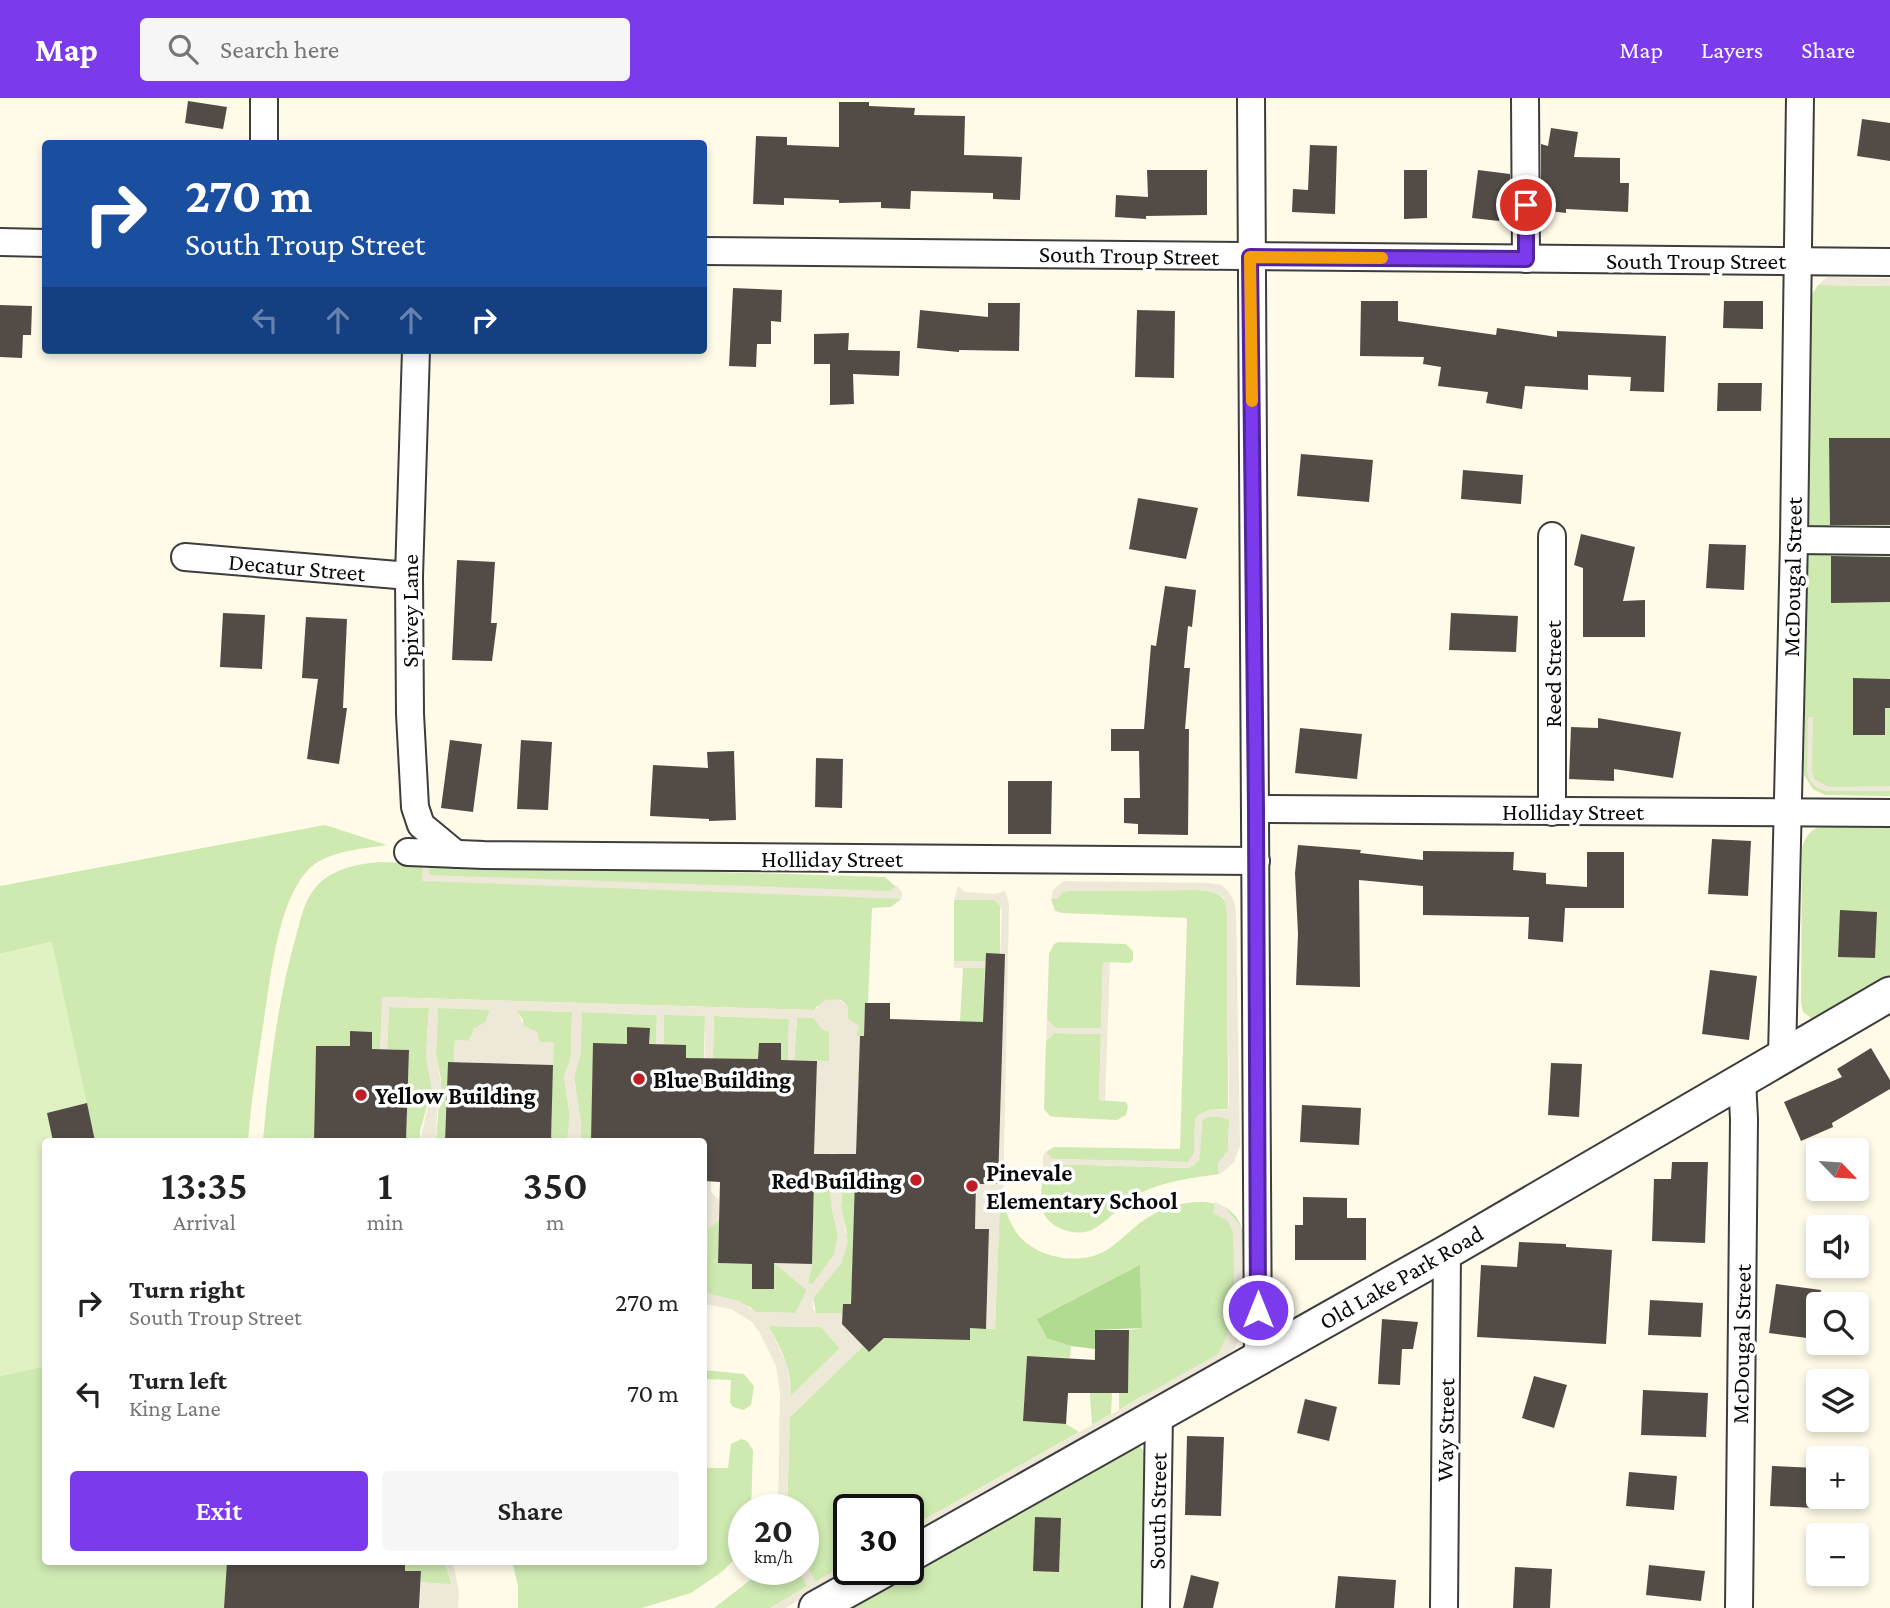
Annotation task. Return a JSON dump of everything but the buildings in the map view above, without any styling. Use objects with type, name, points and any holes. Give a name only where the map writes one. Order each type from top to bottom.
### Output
[{"type":"street","points":[[264,98],[264,140]]},
{"type":"street","points":[[1251,98],[1258,1358]]},
{"type":"street","points":[[1525,98],[1526,259]]},
{"type":"street","name":"McDougal Street","points":[[1782,1056],[1794,540],[1800,98]]},
{"type":"street","points":[[0,242],[42,243]]},
{"type":"street","name":"South Troup Street","points":[[707,251],[1890,262]]},
{"type":"street","name":"Spivey Lane","points":[[416,354],[409,576],[410,714],[415,807],[421,825],[457,854]]},
{"type":"street","name":"Reed Street","points":[[1552,536],[1552,812]]},
{"type":"street","points":[[1794,540],[1890,541]]},
{"type":"street","name":"Decatur Street","points":[[185,557],[409,576]]},
{"type":"street","name":"Holliday Street","points":[[1256,809],[1890,813]]},
{"type":"street","name":"Holliday Street","points":[[408,852],[1256,862]]},
{"type":"street","name":"Old Lake Park Road","points":[[924,1547],[1447,1252],[1890,994]]},
{"type":"street","name":"McDougal Street","points":[[1739,1608],[1744,1119],[1742,1080]]},
{"type":"street","name":"Way Street","points":[[1444,1608],[1447,1252]]},
{"type":"street","name":"South Street","points":[[1156,1608],[1159,1415]]},
{"type":"street","points":[[816,1608],[857,1585]]},
{"type":"green space","points":[[1818,285],[1890,286],[1890,796],[1825,795],[1813,789],[1804,775],[1810,297]]},
{"type":"green space","points":[[1829,824],[1890,825],[1890,982],[1814,1020],[1803,1012],[1801,1003],[1802,847],[1812,831]]},
{"type":"green space","points":[[325,825],[387,845],[344,852],[323,859],[307,871],[297,885],[282,921],[273,962],[248,1138],[94,1138],[51,942],[0,954],[0,886]]},
{"type":"green space","points":[[379,862],[885,877],[902,892],[901,899],[891,907],[872,908],[864,1036],[856,1036],[848,1018],[847,1005],[841,1000],[816,1007],[815,1010],[383,997],[380,1049],[372,1049],[372,1032],[351,1031],[350,1046],[316,1046],[314,1138],[263,1138],[279,1012],[301,916],[312,892],[322,881],[353,866]]},
{"type":"green space","points":[[1196,890],[1218,894],[1227,905],[1228,1109],[1208,1110],[1195,1120],[1194,1154],[1188,1162],[1051,1159],[1046,1152],[1054,1147],[1180,1149],[1187,918],[1063,913],[1055,911],[1051,899],[1057,899],[1062,892],[1067,891]]},
{"type":"green space","points":[[954,900],[995,900],[1000,905],[1000,962],[954,961]]},
{"type":"green space","points":[[52,942],[94,1138],[42,1138],[42,1367],[0,1376],[0,954]]},
{"type":"green space","points":[[1054,944],[1126,944],[1133,951],[1133,960],[1130,963],[1103,962],[1101,1028],[1055,1028],[1047,1019],[1049,954]]},
{"type":"green space","points":[[963,968],[985,968],[978,1146],[959,1039]]},
{"type":"green space","points":[[389,1007],[429,1008],[426,1056],[432,1089],[420,1138],[406,1138],[409,1050],[387,1049]]},
{"type":"green space","points":[[438,1008],[490,1009],[486,1022],[474,1029],[469,1041],[455,1040],[454,1062],[448,1062],[445,1138],[436,1138],[441,1079],[436,1055]]},
{"type":"green space","points":[[516,1010],[572,1012],[571,1057],[564,1077],[570,1117],[567,1138],[551,1138],[553,1043],[540,1042],[523,1025],[523,1020]]},
{"type":"green space","points":[[581,1012],[657,1015],[656,1045],[649,1044],[649,1028],[627,1028],[627,1044],[592,1138],[581,1138],[574,1077],[581,1052]]},
{"type":"green space","points":[[664,1014],[705,1016],[703,1090],[664,1045]]},
{"type":"green space","points":[[714,1016],[789,1019],[788,1061],[781,1060],[781,1044],[759,1043],[758,1059],[712,1090]]},
{"type":"green space","points":[[797,1018],[814,1018],[829,1032],[829,1061],[794,1060]]},
{"type":"green space","points":[[1054,1033],[1101,1034],[1099,1100],[1126,1102],[1126,1115],[1117,1120],[1050,1116],[1044,1109],[1046,1041]]},
{"type":"green space","points":[[1207,1117],[1229,1120],[1228,1151],[1218,1163],[1219,1174],[1179,1180],[1149,1189],[1134,1197],[1097,1227],[1084,1232],[1061,1229],[1044,1214],[1041,1199],[1043,1171],[1051,1164],[1189,1168],[1199,1160],[1202,1120]]},
{"type":"green space","points":[[843,1175],[856,1175],[851,1304],[843,1304],[843,1313],[816,1313],[813,1298],[821,1288],[847,1233],[841,1208]]},
{"type":"green space","points":[[814,1176],[829,1176],[832,1210],[838,1234],[834,1255],[812,1285],[808,1283],[812,1264]]},
{"type":"green space","points":[[1000,1200],[1003,1200],[1021,1238],[1039,1251],[1061,1258],[1084,1258],[1105,1251],[1146,1219],[1162,1210],[1187,1203],[1213,1203],[1225,1208],[1241,1226],[1244,1327],[1227,1356],[1145,1403],[1144,1395],[1119,1410],[1119,1393],[1128,1393],[1129,1330],[1142,1328],[1140,1265],[1047,1337],[1071,1346],[1070,1358],[1027,1356],[1023,1421],[1066,1424],[1079,1432],[924,1520],[924,1494],[833,1494],[833,1572],[819,1580],[819,1494],[788,1494],[790,1417],[863,1346],[869,1352],[884,1338],[969,1340],[970,1328],[995,1329]]},
{"type":"green space","points":[[719,1220],[718,1263],[752,1264],[752,1289],[773,1289],[774,1263],[807,1290],[796,1313],[755,1312],[750,1307],[707,1293],[708,1229]]},
{"type":"green space","points":[[1140,1265],[1142,1328],[1095,1330],[1095,1349],[1071,1346],[1047,1338],[1037,1319]]},
{"type":"green space","points":[[768,1326],[821,1327],[840,1348],[790,1397],[790,1378],[785,1360]]},
{"type":"green space","points":[[1095,1349],[1094,1393],[1112,1393],[1111,1414],[1092,1425],[1090,1395]]},
{"type":"green space","points":[[42,1367],[42,1565],[227,1565],[224,1608],[0,1608],[0,1376]]},
{"type":"green space","points":[[707,1370],[744,1374],[754,1386],[751,1405],[744,1410],[733,1407],[730,1403],[731,1380],[707,1379]]},
{"type":"green space","points":[[741,1439],[747,1441],[753,1450],[752,1494],[728,1494],[728,1566],[691,1593],[642,1608],[518,1608],[518,1586],[513,1565],[707,1565],[707,1468],[728,1468],[731,1444]]},
{"type":"green space","points":[[1137,1444],[1140,1446],[1146,1463],[1143,1608],[843,1608],[883,1585],[924,1585],[924,1562],[1125,1447]]},
{"type":"green space","points":[[405,1565],[445,1565],[452,1585],[421,1582],[421,1571],[405,1571]]},
{"type":"green space","points":[[744,1585],[808,1586],[770,1608],[714,1608]]},
{"type":"shaded area","points":[[1827,277],[1890,278],[1890,286],[1818,285]]},
{"type":"shaded area","points":[[1808,717],[1813,717],[1814,779],[1829,787],[1890,786],[1890,791],[1825,791],[1816,787],[1807,772]]},
{"type":"shaded area","points":[[423,862],[429,862],[429,875],[891,891],[896,885],[902,892],[901,899],[422,881]]},
{"type":"shaded area","points":[[1064,881],[1209,883],[1221,885],[1234,901],[1240,1146],[1234,1162],[1219,1174],[1218,1163],[1228,1151],[1229,1120],[1221,1117],[1207,1117],[1202,1120],[1200,1155],[1196,1164],[1189,1168],[1051,1164],[1043,1171],[1043,1156],[1046,1152],[1052,1159],[1188,1162],[1194,1154],[1195,1119],[1208,1110],[1225,1110],[1229,1106],[1227,914],[1224,898],[1211,891],[1196,890],[1067,891],[1062,892],[1058,899],[1051,899],[1053,890]]},
{"type":"shaded area","points":[[958,886],[965,892],[995,894],[1005,891],[1009,904],[1003,1200],[1000,1201],[995,1329],[986,1329],[989,1230],[975,1229],[985,968],[954,968],[954,961],[1000,962],[1002,910],[994,900],[954,900]]},
{"type":"shaded area","points":[[1103,962],[1110,962],[1105,1101],[1099,1100],[1101,1034],[1054,1033],[1046,1041],[1047,1019],[1055,1028],[1101,1028]]},
{"type":"shaded area","points":[[382,997],[815,1010],[825,1000],[837,999],[847,1005],[848,1019],[860,1026],[856,1035],[860,1036],[856,1157],[830,1153],[830,1159],[814,1159],[817,1061],[829,1061],[829,1032],[821,1029],[814,1018],[797,1018],[794,1060],[788,1061],[789,1019],[714,1016],[710,1153],[707,1153],[707,1138],[704,1138],[705,1016],[664,1015],[664,1045],[656,1045],[657,1015],[582,1012],[581,1052],[574,1077],[581,1138],[567,1138],[570,1117],[564,1077],[571,1057],[572,1012],[517,1010],[523,1025],[537,1032],[540,1042],[554,1043],[553,1065],[454,1062],[455,1040],[469,1041],[474,1029],[486,1021],[490,1010],[438,1008],[436,1055],[442,1090],[436,1138],[421,1138],[432,1089],[426,1056],[429,1008],[389,1007],[387,1049],[380,1049]]},
{"type":"shaded area","points":[[829,1180],[843,1180],[841,1208],[848,1243],[841,1264],[813,1298],[813,1308],[816,1313],[843,1313],[863,1346],[790,1417],[788,1494],[778,1494],[780,1393],[776,1366],[752,1322],[731,1309],[707,1305],[707,1293],[740,1301],[755,1312],[795,1313],[807,1290],[774,1263],[812,1264],[808,1283],[811,1285],[834,1255],[838,1234]],"holes":[[[769,1326],[821,1327],[840,1348],[791,1396],[787,1365]]]},
{"type":"shaded area","points":[[707,1181],[711,1181],[711,1192],[719,1200],[719,1220],[708,1229],[707,1261]]},
{"type":"shaded area","points":[[1215,1202],[1226,1208],[1241,1227],[1244,1327],[1235,1348],[1227,1356],[924,1529],[924,1520],[1218,1354],[1235,1318],[1233,1233],[1228,1221],[1213,1213]]},
{"type":"shaded area","points":[[445,1565],[453,1565],[455,1571],[459,1593],[458,1608],[420,1608],[421,1582],[452,1584]]},
{"type":"shaded area","points":[[833,1572],[833,1581],[785,1608],[770,1608],[807,1586],[819,1585],[819,1580]]},
{"type":"slow traffic","points":[[1252,401],[1250,257],[1382,258]]},
{"type":"place","name":"Blue Building","points":[[639,1079]]},
{"type":"place","name":"Yellow Building","points":[[361,1095]]},
{"type":"place","name":"Red Building","points":[[916,1180]]},
{"type":"place","name":"Pinevale Elementary School","points":[[972,1186]]},
{"type":"route","points":[[1258,1310],[1250,257],[1526,259],[1526,205]]}]
